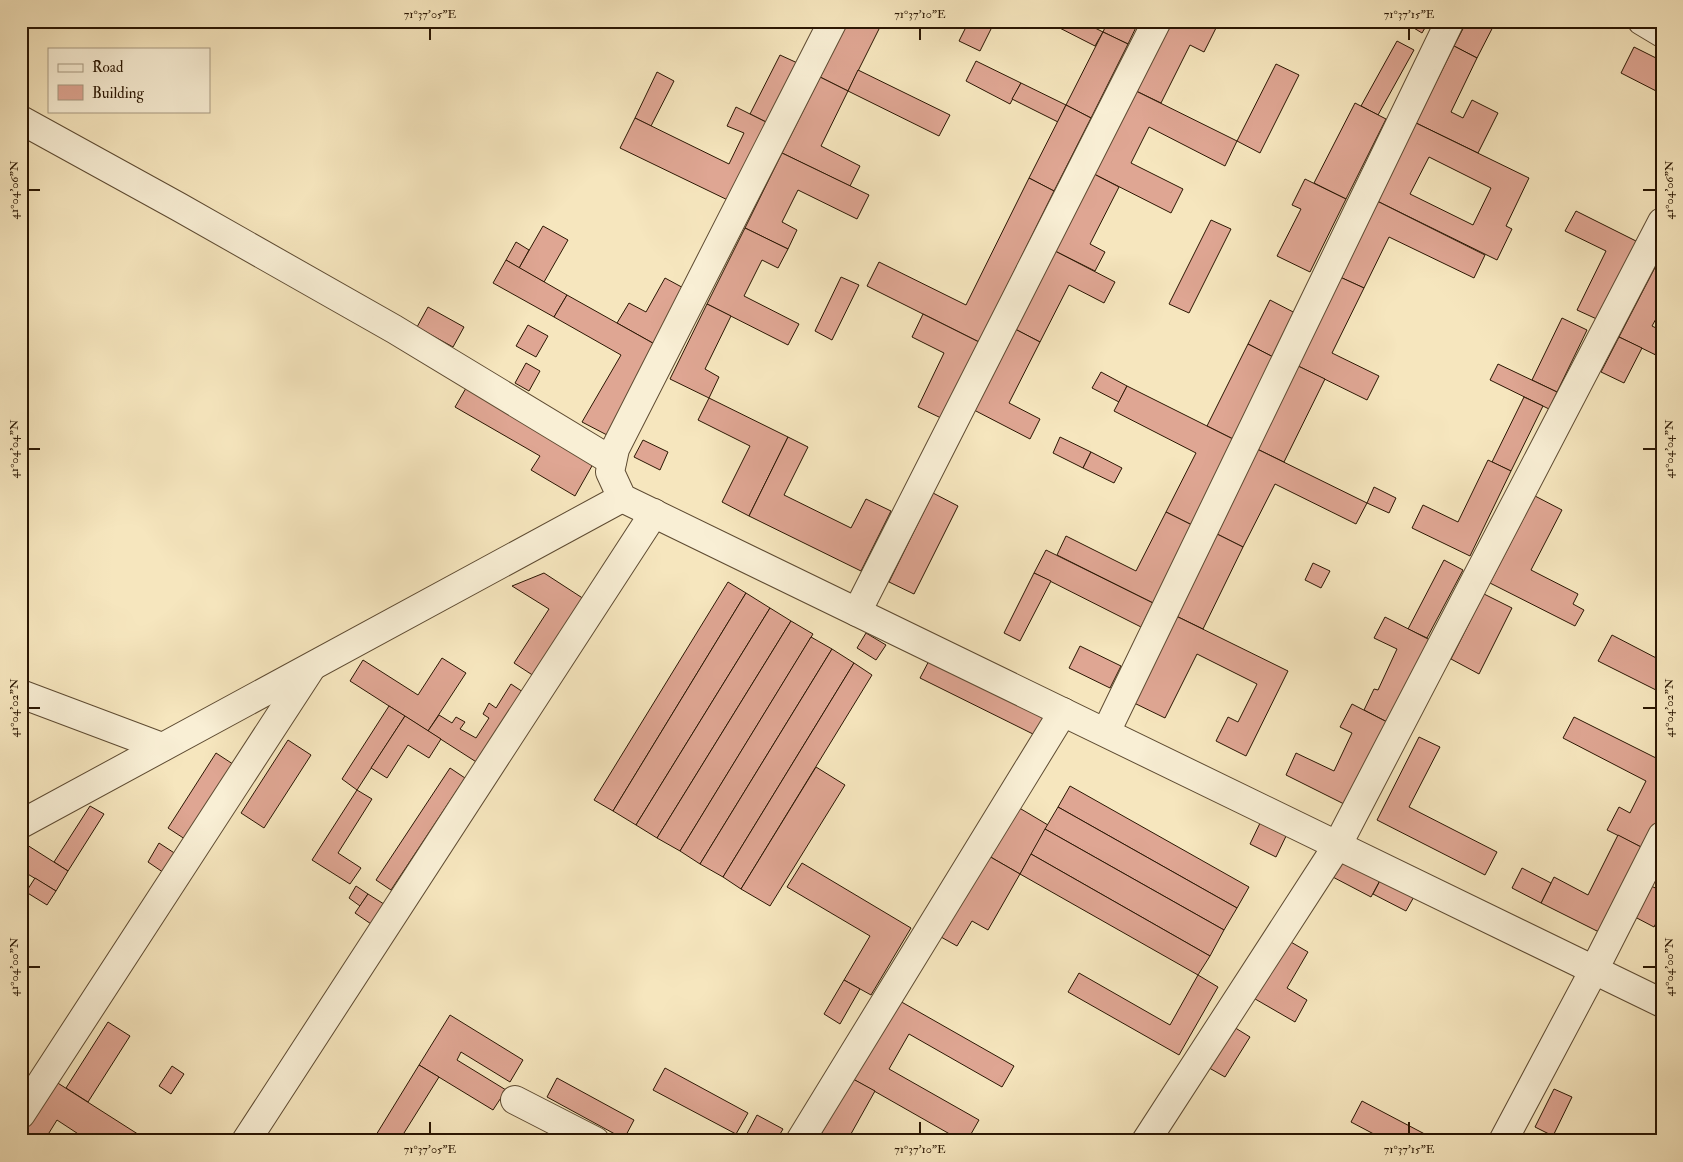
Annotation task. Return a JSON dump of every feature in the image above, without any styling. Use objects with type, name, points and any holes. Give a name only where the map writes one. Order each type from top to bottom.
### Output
[{"type":"street","points":[[833,21],[615,449],[610,472],[622,498],[1662,1003]]},
{"type":"street","points":[[857,612],[1157,21]]},
{"type":"street","points":[[1106,732],[1450,21]]},
{"type":"street","points":[[1642,21],[1662,33]]},
{"type":"street","points":[[21,120],[394,329],[612,461]]},
{"type":"street","points":[[1146,1141],[1337,846],[1662,222]]},
{"type":"street","points":[[21,824],[622,498]]},
{"type":"street","points":[[246,1141],[654,513]]},
{"type":"street","points":[[21,1114],[312,666]]},
{"type":"street","points":[[21,694],[162,747]]},
{"type":"street","points":[[800,1141],[1063,712]]},
{"type":"street","points":[[1503,1141],[1594,970],[1662,836]]},
{"type":"street","points":[[516,1100],[595,1141]]},
{"type":"building","points":[[848,21],[883,21],[848,91],[820,77]]},
{"type":"building","points":[[969,21],[995,21],[980,51],[959,41]]},
{"type":"building","points":[[1046,21],[1081,21],[1103,32],[1095,46]]},
{"type":"building","points":[[1108,21],[1139,21],[1128,44],[1103,32]]},
{"type":"building","points":[[1171,21],[1207,21],[1217,26],[1204,52],[1190,45],[1161,103],[1136,91]]},
{"type":"building","points":[[1404,21],[1429,21],[1422,33]]},
{"type":"building","points":[[1467,21],[1496,21],[1477,58],[1454,46]]},
{"type":"building","points":[[1103,32],[1128,44],[1091,118],[1066,105]]},
{"type":"building","points":[[1397,41],[1414,50],[1378,115],[1361,106]]},
{"type":"building","points":[[1454,46],[1477,58],[1451,112],[1463,118],[1472,100],[1498,113],[1478,153],[1416,123]]},
{"type":"building","points":[[1634,47],[1662,61],[1662,94],[1621,73]]},
{"type":"building","points":[[780,55],[804,66],[774,126],[750,114]]},
{"type":"building","points":[[976,61],[1021,83],[1010,104],[966,81]]},
{"type":"building","points":[[1276,64],[1299,75],[1260,153],[1237,141]]},
{"type":"building","points":[[858,70],[950,115],[939,136],[848,91]]},
{"type":"building","points":[[657,72],[674,81],[651,126],[635,118]]},
{"type":"building","points":[[820,77],[848,91],[821,146],[860,166],[850,186],[782,153]]},
{"type":"building","points":[[1021,83],[1066,105],[1058,122],[1012,99]]},
{"type":"building","points":[[1136,91],[1237,141],[1225,166],[1149,127],[1131,163],[1183,189],[1171,213],[1094,174]]},
{"type":"building","points":[[1355,103],[1386,119],[1346,199],[1314,183]]},
{"type":"building","points":[[1066,105],[1091,118],[1054,191],[1029,178]]},
{"type":"building","points":[[736,107],[774,126],[736,204],[620,148],[635,118],[729,164],[744,133],[727,126]]},
{"type":"building","points":[[1416,123],[1529,178],[1506,226],[1512,229],[1497,260],[1377,201]],"holes":[[[1429,157],[1491,188],[1473,225],[1410,194]]]},
{"type":"building","points":[[782,153],[869,195],[857,219],[798,190],[782,222],[797,230],[788,249],[745,228]]},
{"type":"building","points":[[1094,174],[1119,187],[1090,244],[1105,252],[1095,271],[1055,251]]},
{"type":"building","points":[[1029,178],[1054,191],[979,342],[867,286],[879,262],[966,305]]},
{"type":"building","points":[[1305,179],[1346,199],[1310,272],[1277,256],[1301,209],[1292,205]]},
{"type":"building","points":[[1377,201],[1485,255],[1474,278],[1389,237],[1364,288],[1340,277]]},
{"type":"building","points":[[1576,211],[1640,243],[1601,321],[1577,310],[1606,251],[1565,231]]},
{"type":"building","points":[[1211,220],[1231,229],[1189,313],[1169,304]]},
{"type":"building","points":[[543,226],[568,240],[544,282],[519,268]]},
{"type":"building","points":[[745,228],[788,249],[778,268],[762,260],[744,296],[799,324],[788,345],[707,304]]},
{"type":"building","points":[[516,242],[529,250],[519,268],[506,260]]},
{"type":"building","points":[[1055,251],[1115,282],[1104,303],[1069,285],[1040,342],[1015,329]]},
{"type":"building","points":[[1662,254],[1662,308],[1652,326],[1662,331],[1662,358],[1619,337]]},
{"type":"building","points":[[506,260],[567,295],[554,317],[493,283]]},
{"type":"building","points":[[841,277],[859,285],[832,340],[815,331]]},
{"type":"building","points":[[1340,277],[1364,288],[1332,353],[1379,376],[1367,400],[1296,365]]},
{"type":"building","points":[[665,278],[689,291],[658,346],[617,323],[629,303],[646,312]]},
{"type":"building","points":[[567,295],[658,346],[607,435],[582,422],[621,355],[554,317]]},
{"type":"building","points":[[1270,300],[1299,315],[1277,359],[1248,344]]},
{"type":"building","points":[[707,304],[731,316],[705,369],[719,377],[709,398],[670,379]]},
{"type":"building","points":[[428,307],[464,327],[453,347],[417,327]]},
{"type":"building","points":[[923,314],[979,342],[941,418],[918,407],[944,353],[912,337]]},
{"type":"building","points":[[1562,318],[1587,330],[1557,392],[1532,380]]},
{"type":"building","points":[[528,325],[548,336],[536,357],[516,346]]},
{"type":"building","points":[[1015,329],[1040,342],[1009,403],[1040,419],[1030,439],[974,410]]},
{"type":"building","points":[[1619,337],[1642,348],[1624,383],[1601,372]]},
{"type":"building","points":[[1248,344],[1277,359],[1235,440],[1207,426]]},
{"type":"building","points":[[526,363],[540,371],[529,391],[515,383]]},
{"type":"building","points":[[1498,364],[1557,392],[1549,409],[1490,380]]},
{"type":"building","points":[[1296,365],[1325,379],[1284,462],[1255,448]]},
{"type":"building","points":[[1101,372],[1127,386],[1119,402],[1092,388]]},
{"type":"building","points":[[469,383],[597,457],[575,496],[531,470],[540,456],[455,407]]},
{"type":"building","points":[[1127,386],[1235,440],[1192,525],[1166,512],[1196,453],[1114,411]]},
{"type":"building","points":[[1524,397],[1543,406],[1511,471],[1492,462]]},
{"type":"building","points":[[709,398],[788,437],[749,516],[722,502],[750,446],[698,420]]},
{"type":"building","points":[[788,437],[808,447],[784,495],[851,528],[866,499],[891,511],[861,571],[749,516]]},
{"type":"building","points":[[1060,437],[1091,452],[1083,468],[1053,453]]},
{"type":"building","points":[[643,440],[668,452],[660,470],[634,457]]},
{"type":"building","points":[[1255,448],[1367,503],[1356,524],[1275,484],[1243,547],[1213,532]]},
{"type":"building","points":[[1091,452],[1122,468],[1114,483],[1083,468]]},
{"type":"building","points":[[1488,460],[1511,471],[1470,556],[1412,528],[1423,505],[1458,522]]},
{"type":"building","points":[[1374,487],[1396,498],[1389,513],[1367,503]]},
{"type":"building","points":[[933,493],[958,506],[914,594],[889,582]]},
{"type":"building","points":[[1535,496],[1562,510],[1531,570],[1578,594],[1573,604],[1584,610],[1575,626],[1490,583]]},
{"type":"building","points":[[1166,512],[1192,525],[1153,603],[1057,555],[1066,536],[1136,571]]},
{"type":"building","points":[[1213,532],[1243,547],[1203,629],[1172,614]]},
{"type":"building","points":[[1046,550],[1153,603],[1141,627],[1034,573]]},
{"type":"building","points":[[1444,560],[1463,570],[1427,638],[1408,629]]},
{"type":"building","points":[[1313,563],[1330,571],[1321,588],[1305,580]]},
{"type":"building","points":[[544,573],[584,599],[534,676],[514,663],[549,609],[512,586]]},
{"type":"building","points":[[1034,573],[1051,581],[1020,641],[1004,633]]},
{"type":"building","points":[[728,582],[746,593],[613,811],[594,800]]},
{"type":"building","points":[[746,593],[770,608],[636,825],[613,811]]},
{"type":"building","points":[[1484,594],[1512,608],[1479,674],[1451,659]]},
{"type":"building","points":[[770,608],[791,621],[657,838],[636,825]]},
{"type":"building","points":[[1172,614],[1288,671],[1246,756],[1216,741],[1228,717],[1238,722],[1257,684],[1197,654],[1165,718],[1130,701]]},
{"type":"building","points":[[1385,617],[1430,640],[1389,723],[1364,710],[1374,689],[1378,690],[1397,649],[1374,638]]},
{"type":"building","points":[[791,621],[813,634],[680,851],[657,838]]},
{"type":"building","points":[[866,633],[886,645],[876,660],[857,648]]},
{"type":"building","points":[[1612,635],[1662,661],[1662,693],[1598,661]]},
{"type":"building","points":[[811,637],[832,649],[700,864],[680,851]]},
{"type":"building","points":[[1080,646],[1121,666],[1110,688],[1069,668]]},
{"type":"building","points":[[832,649],[854,663],[723,877],[700,864]]},
{"type":"building","points":[[932,655],[1048,713],[1037,736],[920,678]]},
{"type":"building","points":[[442,658],[466,673],[428,731],[350,681],[363,660],[418,695]]},
{"type":"building","points":[[854,663],[872,675],[741,889],[723,877]]},
{"type":"building","points":[[511,684],[526,694],[481,765],[428,731],[439,715],[452,723],[456,717],[465,722],[460,729],[476,738],[489,718],[483,714],[489,703],[496,708]]},
{"type":"building","points":[[1352,704],[1389,723],[1348,806],[1286,775],[1296,753],[1334,771],[1352,733],[1340,727]]},
{"type":"building","points":[[389,706],[405,716],[357,790],[342,779]]},
{"type":"building","points":[[405,716],[441,739],[429,758],[408,745],[387,778],[371,768]]},
{"type":"building","points":[[1574,717],[1662,761],[1662,811],[1643,848],[1607,830],[1619,807],[1630,813],[1646,781],[1563,738]]},
{"type":"building","points":[[1419,737],[1440,747],[1409,807],[1497,852],[1485,875],[1377,820]]},
{"type":"building","points":[[288,740],[311,755],[264,828],[241,813]]},
{"type":"building","points":[[216,753],[239,768],[191,843],[168,828]]},
{"type":"building","points":[[816,767],[845,785],[770,906],[741,889]]},
{"type":"building","points":[[450,768],[465,778],[391,890],[376,880]]},
{"type":"building","points":[[1070,786],[1249,887],[1237,908],[1058,807]]},
{"type":"building","points":[[357,790],[372,799],[338,853],[361,868],[350,884],[312,860]]},
{"type":"building","points":[[90,806],[104,814],[68,871],[54,862]]},
{"type":"building","points":[[1016,806],[1048,825],[1020,874],[987,855]]},
{"type":"building","points":[[1058,807],[1237,908],[1224,930],[1045,829]]},
{"type":"building","points":[[1262,819],[1288,832],[1276,857],[1250,844]]},
{"type":"building","points":[[1045,829],[1224,930],[1210,956],[1031,854]]},
{"type":"building","points":[[1618,835],[1643,848],[1599,932],[1541,903],[1554,877],[1588,895]]},
{"type":"building","points":[[159,843],[182,858],[170,877],[148,862]]},
{"type":"building","points":[[27,845],[68,871],[56,891],[21,870],[21,853]]},
{"type":"building","points":[[1031,854],[1210,956],[1198,975],[1020,874]]},
{"type":"building","points":[[1341,854],[1383,875],[1371,897],[1329,875]]},
{"type":"building","points":[[987,855],[1020,874],[988,930],[972,921],[957,946],[941,937]]},
{"type":"building","points":[[802,863],[911,928],[871,995],[844,980],[870,936],[787,887]]},
{"type":"building","points":[[1522,868],[1551,883],[1541,903],[1512,888]]},
{"type":"building","points":[[1383,875],[1416,893],[1406,911],[1373,894]]},
{"type":"building","points":[[35,878],[56,891],[47,905],[26,892]]},
{"type":"building","points":[[356,886],[368,894],[360,906],[349,898]]},
{"type":"building","points":[[1651,886],[1662,891],[1662,912],[1654,927],[1635,917]]},
{"type":"building","points":[[368,894],[387,906],[374,926],[355,913]]},
{"type":"building","points":[[1284,938],[1308,952],[1287,988],[1307,1000],[1295,1022],[1250,996]]},
{"type":"building","points":[[1079,973],[1170,1025],[1198,975],[1218,987],[1179,1055],[1068,992]]},
{"type":"building","points":[[844,980],[860,989],[840,1024],[824,1014]]},
{"type":"building","points":[[898,1000],[1014,1066],[1002,1087],[909,1034],[889,1069],[979,1120],[967,1141],[962,1141],[853,1079]]},
{"type":"building","points":[[450,1015],[523,1060],[510,1082],[461,1052],[457,1060],[506,1090],[493,1110],[419,1065]]},
{"type":"building","points":[[108,1022],[130,1036],[88,1102],[66,1088]]},
{"type":"building","points":[[1229,1024],[1250,1037],[1225,1077],[1204,1065]]},
{"type":"building","points":[[419,1065],[439,1077],[399,1141],[386,1141],[376,1135]]},
{"type":"building","points":[[172,1066],[184,1074],[171,1094],[159,1086]]},
{"type":"building","points":[[665,1068],[748,1113],[736,1134],[653,1090]]},
{"type":"building","points":[[557,1078],[634,1120],[624,1139],[547,1097]]},
{"type":"building","points":[[853,1079],[875,1091],[847,1141],[817,1141]]},
{"type":"building","points":[[53,1080],[144,1138],[142,1141],[89,1141],[57,1120],[44,1141],[21,1141],[21,1128]]},
{"type":"building","points":[[1554,1089],[1572,1097],[1553,1136],[1535,1127]]},
{"type":"building","points":[[1362,1101],[1438,1141],[1387,1141],[1351,1122]]},
{"type":"building","points":[[757,1115],[783,1129],[776,1141],[743,1141]]}]
